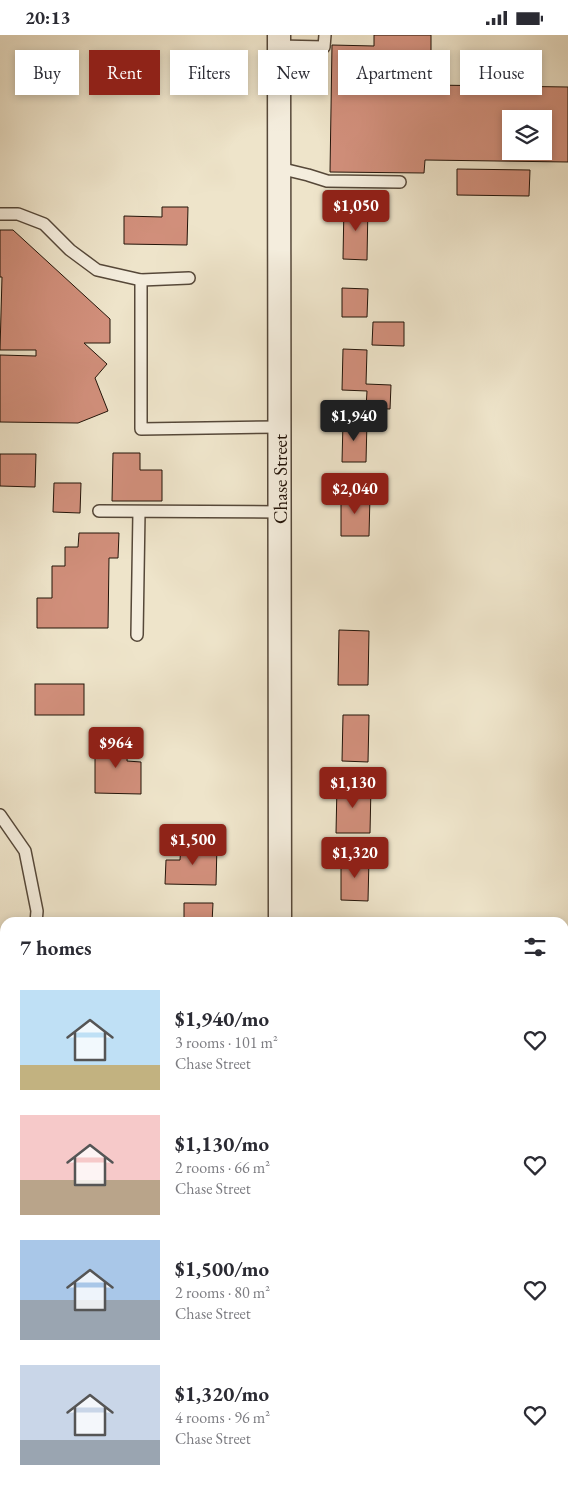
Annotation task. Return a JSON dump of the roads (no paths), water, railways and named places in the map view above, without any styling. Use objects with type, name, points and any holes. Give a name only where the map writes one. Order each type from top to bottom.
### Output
[{"type":"street","name":"Chase Street","points":[[279,41],[280,917]]},
{"type":"lane","points":[[279,41],[324,47],[325,35]]},
{"type":"lane","points":[[279,168],[327,181],[400,182]]},
{"type":"lane","points":[[0,213],[18,214],[44,224],[70,250],[97,270],[141,280],[189,278]]},
{"type":"lane","points":[[141,280],[141,429],[280,427]]},
{"type":"lane","points":[[99,511],[280,512]]},
{"type":"lane","points":[[137,635],[139,512]]},
{"type":"lane","points":[[0,815],[25,851],[37,911],[36,917]]}]
